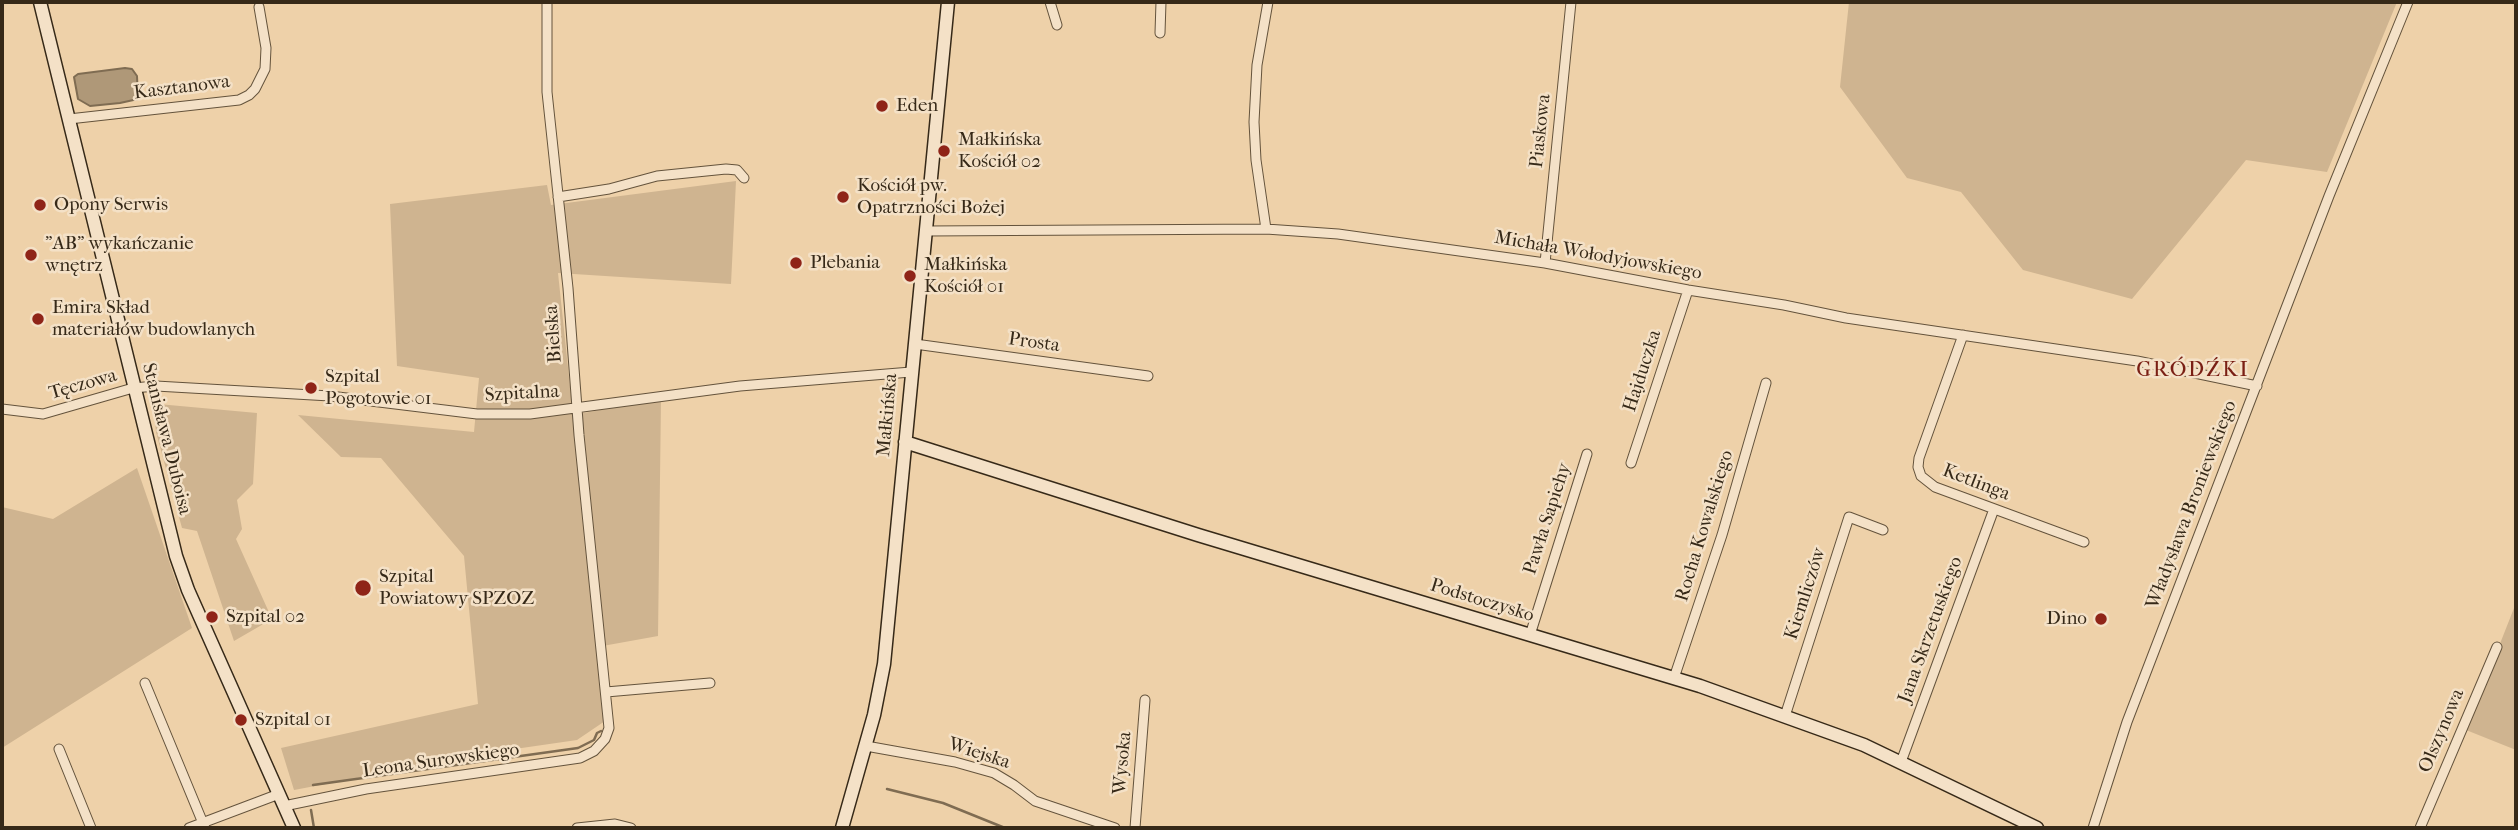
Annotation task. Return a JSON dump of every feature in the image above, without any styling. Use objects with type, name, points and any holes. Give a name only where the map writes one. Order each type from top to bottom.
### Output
[{"type":"street","name":"Stanisława Duboisa","points":[[40,2],[176,556],[188,590],[294,828]]},
{"type":"street","name":"Bielska","points":[[547,2],[547,92],[568,288],[576,408],[607,692],[609,729],[600,746]]},
{"type":"street","name":"Małkińska","points":[[842,828],[874,715],[884,664],[948,2]]},
{"type":"street","points":[[1051,2],[1057,25]]},
{"type":"street","points":[[1160,33],[1161,2]]},
{"type":"street","points":[[1266,229],[1256,160],[1254,122],[1257,65],[1268,2]]},
{"type":"street","name":"Piaskowa","points":[[1545,263],[1571,2]]},
{"type":"street","name":"Władysława Broniewskiego","points":[[2093,828],[2127,722],[2329,197],[2408,2]]},
{"type":"street","name":"Kasztanowa","points":[[69,120],[239,100],[248,95],[255,89],[265,69],[266,48],[259,7]]},
{"type":"street","points":[[558,197],[609,189],[657,176],[726,169],[737,170],[744,178]]},
{"type":"street","name":"Michała Wołodyjowskiego","points":[[927,231],[1266,229],[1338,234],[1545,263],[1688,290],[1784,304],[1846,318],[2137,361],[2257,386]]},
{"type":"street","name":"Hajduczka","points":[[1631,463],[1688,290]]},
{"type":"street","name":"Ketlinga","points":[[1963,335],[1919,458],[1918,467],[1926,483],[2084,542]]},
{"type":"street","name":"Prosta","points":[[915,344],[1148,376]]},
{"type":"street","name":"Szpitalna","points":[[133,388],[156,386],[330,396],[477,414],[530,414],[740,386],[912,372]]},
{"type":"street","name":"Rocha Kowalskiego","points":[[1674,678],[1722,535],[1766,383]]},
{"type":"street","name":"Tęczowa","points":[[2,409],[43,414],[133,388]]},
{"type":"street","name":"Podstoczysko","points":[[905,442],[1198,535],[1674,678],[1853,740],[2036,828]]},
{"type":"street","name":"Pawła Sapiehy","points":[[1530,635],[1587,454]]},
{"type":"street","name":"Jana Skrzetuskiego","points":[[1901,762],[1994,509]]},
{"type":"street","name":"Kiemliczów","points":[[1785,716],[1849,517],[1883,530]]},
{"type":"street","name":"Olszynowa","points":[[2420,828],[2497,647]]},
{"type":"street","points":[[145,683],[204,826]]},
{"type":"street","points":[[607,692],[710,683]]},
{"type":"street","name":"Wysoka","points":[[1135,828],[1145,700]]},
{"type":"street","name":"Leona Surowskiego","points":[[189,828],[204,826],[281,800],[580,758],[600,746]]},
{"type":"street","name":"Wiejska","points":[[866,746],[955,762],[994,773],[1035,801],[1115,828]]},
{"type":"street","points":[[59,749],[91,828]]},
{"type":"street","points":[[577,828],[615,824],[631,828]]},
{"type":"shaded area","points":[[1849,2],[2397,2],[2327,172],[2246,160],[2132,299],[2023,270],[1961,192],[1907,178],[1840,87]]},
{"type":"shaded area","points":[[132,69],[137,76],[138,99],[90,106],[78,99],[74,77],[78,74]]},
{"type":"shaded area","points":[[736,181],[731,284],[558,273],[573,415],[661,399],[658,636],[597,647],[605,721],[577,740],[494,752],[294,790],[281,748],[478,704],[464,556],[381,458],[341,457],[298,415],[474,432],[479,378],[397,366],[390,204],[547,185],[551,205]]},
{"type":"shaded area","points":[[158,404],[257,413],[253,484],[237,500],[242,529],[236,539],[272,619],[234,641],[197,531],[182,528],[156,432],[154,411]]},
{"type":"shaded area","points":[[137,468],[192,628],[2,748],[2,507],[53,519]]},
{"type":"shaded area","points":[[2516,603],[2516,750],[2466,730]]},
{"type":"waterway","points":[[313,785],[578,748],[594,740],[601,731]]},
{"type":"waterway","points":[[887,789],[943,803],[1005,828]]},
{"type":"waterway","points":[[311,810],[314,828]]},
{"type":"place","name":"Eden","points":[[882,106]]},
{"type":"place","name":"Małkińska Kościół 02","points":[[944,151]]},
{"type":"place","name":"Kościół pw. Opatrzności Bożej","points":[[843,197]]},
{"type":"place","name":"Opony Serwis","points":[[40,205]]},
{"type":"place","name":"\"AB\" wykańczanie wnętrz","points":[[31,255]]},
{"type":"place","name":"Plebania","points":[[796,263]]},
{"type":"place","name":"Małkińska Kościół 01","points":[[910,276]]},
{"type":"place","name":"Emira Skład materiałów budowlanych","points":[[38,319]]},
{"type":"place","name":"Szpital Pogotowie 01","points":[[311,388]]},
{"type":"place","name":"Szpital Powiatowy SPZOZ","points":[[363,588]]},
{"type":"place","name":"Szpital 02","points":[[212,617]]},
{"type":"place","name":"Dino","points":[[2101,619]]},
{"type":"place","name":"Szpital 01","points":[[241,720]]},
{"type":"district","name":"GRÓDŹKI","points":[[2193,371]]}]
